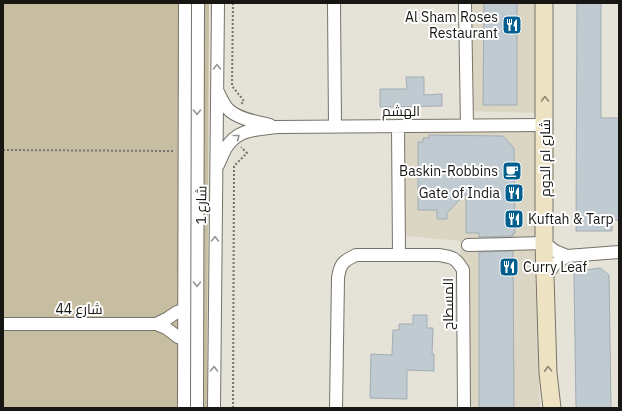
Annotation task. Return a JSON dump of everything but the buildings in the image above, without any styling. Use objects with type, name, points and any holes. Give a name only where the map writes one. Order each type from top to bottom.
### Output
[{"type":"street","name":"شارع 1","points":[[184,408],[185,3]]},
{"type":"street","name":"شارع 1","points":[[197,408],[198,3]]},
{"type":"street","name":"شارع 1","points":[[214,408],[218,3]]},
{"type":"street","points":[[334,3],[335,127]]},
{"type":"street","points":[[465,3],[467,126]]},
{"type":"street","name":"شارع ام الدوم","points":[[544,3],[544,243],[548,373],[552,408]]},
{"type":"street","points":[[217,91],[228,109],[233,113]]},
{"type":"street","name":"الهشم","points":[[233,113],[246,119],[277,127]]},
{"type":"street","name":"الهشم","points":[[232,140],[240,133],[277,127],[545,125]]},
{"type":"street","points":[[398,126],[399,255]]},
{"type":"street","points":[[216,169],[232,140]]},
{"type":"street","points":[[468,245],[544,243],[555,251],[567,256],[619,252]]},
{"type":"street","name":"المسطاح","points":[[336,408],[338,278],[340,268],[346,259],[356,255],[450,256],[458,262],[463,270],[464,408]]},
{"type":"street","points":[[545,277],[555,264],[567,256]]},
{"type":"street","name":"شارع 44","points":[[3,324],[156,324],[162,322],[177,312],[184,310]]},
{"type":"street","name":"شارع 44","points":[[156,324],[184,339]]},
{"type":"path","points":[[233,3],[232,86],[244,101],[233,113]]},
{"type":"path","points":[[232,140],[247,153],[234,166],[233,408]]},
{"type":"path","points":[[3,150],[184,152]]},
{"type":"shaded area","points":[[3,3],[209,3],[207,408],[3,408]]},
{"type":"shaded area","points":[[464,3],[537,3],[538,113],[465,111]]},
{"type":"shaded area","points":[[402,125],[536,127],[535,276],[540,408],[465,408],[460,241],[406,236]]},
{"type":"place","name":"Al Sham Roses Restaurant","points":[[512,25]]},
{"type":"place","name":"Baskin-Robbins","points":[[512,171]]},
{"type":"place","name":"Gate of India","points":[[514,193]]},
{"type":"place","name":"Kuftah & Tarp","points":[[514,219]]},
{"type":"place","name":"Curry Leaf","points":[[509,267]]}]
